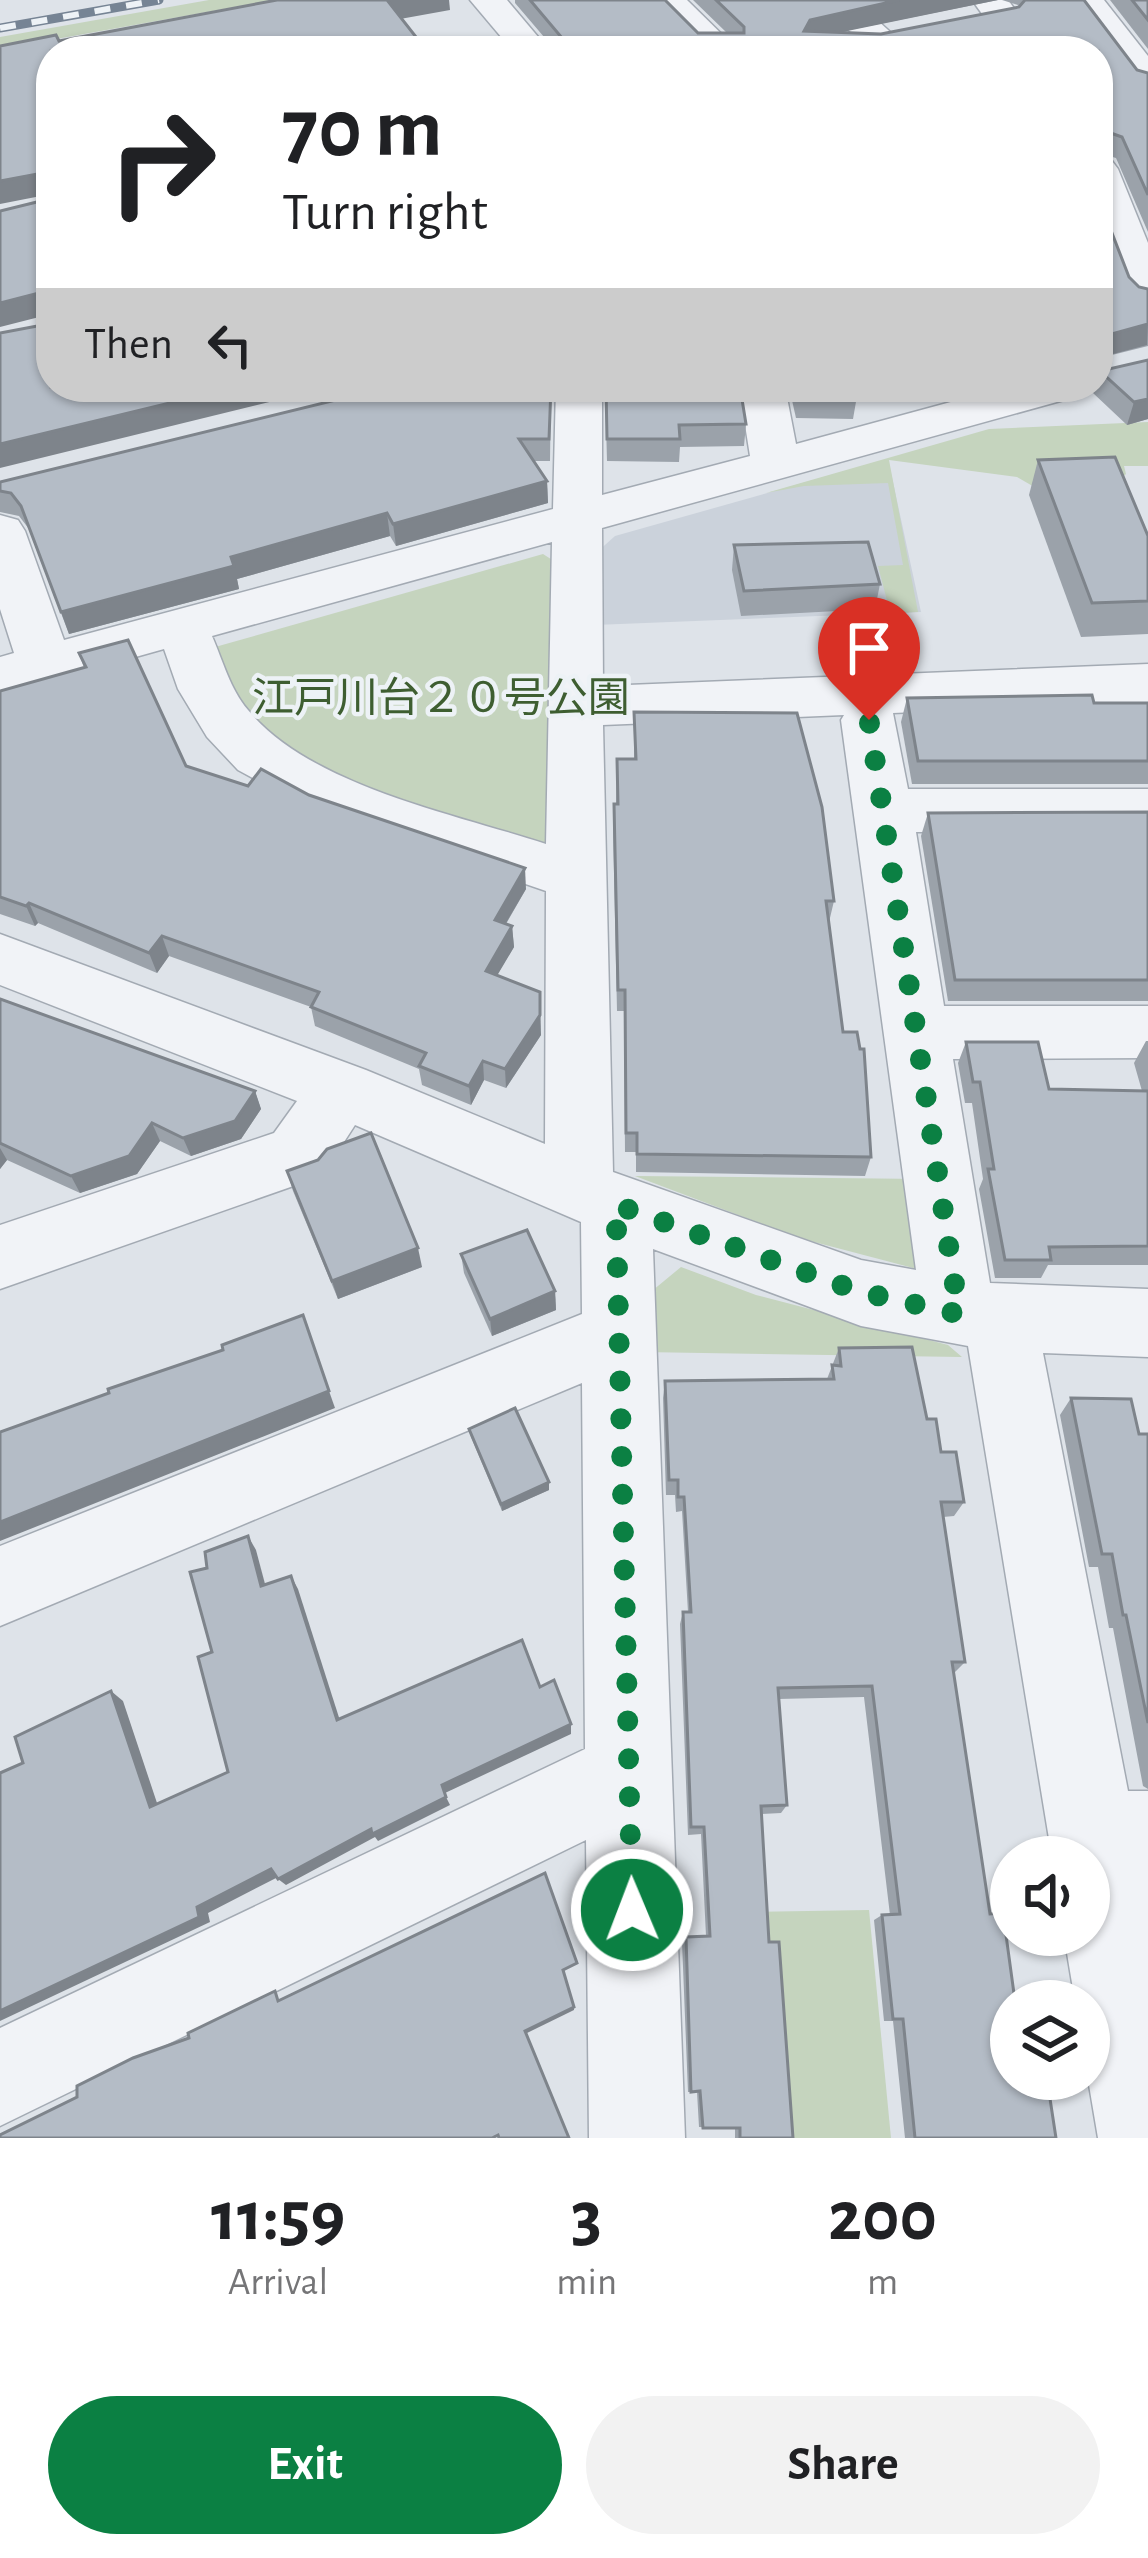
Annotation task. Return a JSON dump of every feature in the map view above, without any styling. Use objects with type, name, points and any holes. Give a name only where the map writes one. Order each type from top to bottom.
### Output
[{"type":"street","points":[[488,0],[519,36]]},
{"type":"street","points":[[666,0],[706,36]]},
{"type":"street","points":[[835,0],[877,36]]},
{"type":"street","points":[[1086,0],[1148,82]]},
{"type":"street","points":[[984,12],[1011,36]]},
{"type":"street","points":[[895,36],[920,31]]},
{"type":"street","points":[[1113,215],[1148,296]]},
{"type":"street","points":[[579,402],[578,878],[598,1197],[617,1334],[637,2138]]},
{"type":"street","points":[[765,402],[775,464]]},
{"type":"street","points":[[0,531],[23,670],[775,464],[966,402]]},
{"type":"street","points":[[182,626],[206,689],[226,723],[258,756],[336,797],[578,878]]},
{"type":"street","points":[[575,707],[1148,682]]},
{"type":"street","points":[[869,720],[918,1033],[980,1316],[1120,1835],[1146,2138]]},
{"type":"street","points":[[883,811],[1148,810]]},
{"type":"street","points":[[0,959],[341,1090],[598,1197],[861,1292],[980,1316],[1148,1323]]},
{"type":"street","points":[[918,1033],[1148,1032]]},
{"type":"street","points":[[0,1257],[298,1155],[341,1090]]},
{"type":"street","points":[[0,1586],[617,1334]]},
{"type":"street","points":[[0,2078],[629,1773]]},
{"type":"shaded area","points":[[888,459],[921,612],[595,625],[596,553],[615,536]]},
{"type":"green space","points":[[209,0],[274,0],[73,36],[36,36],[36,43],[0,49],[0,37]]},
{"type":"green space","points":[[1148,422],[1148,466],[1124,466],[1126,474],[1110,488],[1036,488],[1017,477],[889,460],[918,612],[876,614],[875,610],[889,608],[878,566],[903,565],[888,483],[804,486],[766,493],[989,429]]},
{"type":"green space","name":"江戸川台２０号公園","points":[[543,554],[557,563],[553,842],[538,851],[322,775],[267,743],[208,649]]},
{"type":"green space","points":[[635,1176],[923,1179],[917,1269],[799,1238]]},
{"type":"green space","points":[[681,1267],[756,1295],[948,1345],[962,1357],[642,1352],[641,1300]]},
{"type":"green space","points":[[869,1910],[891,2138],[787,2138],[742,1912]]},
{"type":"building","points":[[277,0],[387,0],[415,36],[86,36]]},
{"type":"building","points":[[530,0],[665,0],[698,33],[744,33],[744,27],[716,0],[899,0],[810,20],[804,31],[881,34],[1019,7],[1025,0],[1084,0],[1111,36],[560,36]]},
{"type":"building","points":[[1132,0],[1148,0],[1148,20]]},
{"type":"building","points":[[1113,38],[1137,70],[1148,73],[1148,195],[1122,137],[1113,134]]},
{"type":"building","points":[[36,39],[36,174],[0,181],[0,46]]},
{"type":"building","points":[[36,202],[36,294],[0,303],[0,211]]},
{"type":"building","points":[[1113,236],[1129,277],[1148,289],[1148,324],[1113,334]]},
{"type":"building","points":[[36,326],[36,402],[174,402],[0,444],[0,333]]},
{"type":"building","points":[[1148,360],[1148,399],[1134,402],[1113,383],[1113,368]]},
{"type":"building","points":[[328,402],[550,402],[549,439],[519,439],[547,481],[393,524],[387,513],[231,557],[234,566],[61,612],[21,506],[11,493],[0,491],[0,482]]},
{"type":"building","points":[[606,402],[742,402],[746,424],[679,425],[680,439],[607,439]]},
{"type":"building","points":[[1115,457],[1148,536],[1148,601],[1092,603],[1038,460]]},
{"type":"building","points":[[868,542],[880,584],[744,591],[734,545]]},
{"type":"building","points":[[128,640],[186,766],[248,786],[261,769],[309,795],[525,868],[495,920],[512,926],[486,971],[540,992],[540,1015],[505,1069],[483,1061],[469,1086],[419,1066],[426,1053],[311,1007],[319,992],[162,936],[149,953],[29,903],[0,897],[0,691],[86,667],[79,653]]},
{"type":"building","points":[[1092,695],[1094,703],[1148,703],[1148,761],[918,761],[907,698]]},
{"type":"building","points":[[634,712],[797,713],[822,807],[834,901],[826,901],[843,1032],[857,1032],[860,1049],[864,1049],[871,1157],[637,1154],[637,1133],[626,1133],[625,990],[618,990],[614,804],[618,804],[617,759],[636,759]]},
{"type":"building","points":[[1148,812],[1148,980],[955,980],[928,813]]},
{"type":"building","points":[[0,999],[255,1091],[235,1121],[183,1138],[152,1123],[129,1156],[71,1176],[0,1143]]},
{"type":"building","points":[[966,1042],[1038,1042],[1049,1089],[1148,1091],[1148,1246],[1049,1247],[1051,1260],[1005,1260],[988,1169],[994,1169],[980,1082],[973,1082]]},
{"type":"building","points":[[371,1133],[418,1248],[332,1281],[287,1171]]},
{"type":"building","points":[[527,1230],[555,1291],[490,1319],[461,1254]]},
{"type":"building","points":[[303,1315],[329,1391],[0,1522],[0,1432],[223,1350],[222,1345]]},
{"type":"building","points":[[912,1347],[927,1419],[936,1419],[941,1452],[956,1452],[964,1502],[941,1502],[965,1662],[952,1662],[990,1914],[990,1956],[1009,1956],[1012,1980],[990,1980],[990,2100],[1050,2100],[1056,2138],[915,2138],[903,2019],[893,2019],[882,1915],[900,1914],[872,1686],[778,1688],[787,1805],[761,1806],[769,1942],[779,1942],[793,2138],[740,2138],[740,2128],[703,2128],[700,2091],[691,2092],[686,1937],[710,1936],[704,1827],[691,1827],[683,1612],[691,1612],[684,1497],[678,1497],[678,1480],[669,1480],[665,1381],[834,1379],[832,1365],[841,1366],[839,1348]]},
{"type":"building","points":[[1071,1398],[1131,1399],[1139,1434],[1148,1434],[1148,1723],[1112,1554],[1102,1554]]},
{"type":"building","points":[[515,1408],[549,1482],[501,1504],[469,1429]]},
{"type":"building","points":[[248,1536],[261,1586],[291,1576],[337,1720],[522,1640],[540,1687],[554,1680],[571,1724],[442,1785],[446,1797],[372,1834],[371,1829],[278,1879],[271,1869],[197,1907],[199,1917],[0,2011],[0,1773],[23,1763],[15,1737],[111,1691],[150,1807],[228,1772],[198,1657],[212,1652],[190,1572],[207,1568],[205,1552]]},
{"type":"building","points":[[545,1873],[577,1963],[563,1970],[574,2007],[525,2031],[569,2138],[0,2138],[77,2097],[77,2086],[133,2058],[189,2038],[188,2033],[275,1991],[278,2001]]},
{"type":"railway","points":[[0,28],[159,0]]},
{"type":"route","points":[[632,1910],[616,1205],[861,1292],[959,1314],[869,720]]}]
